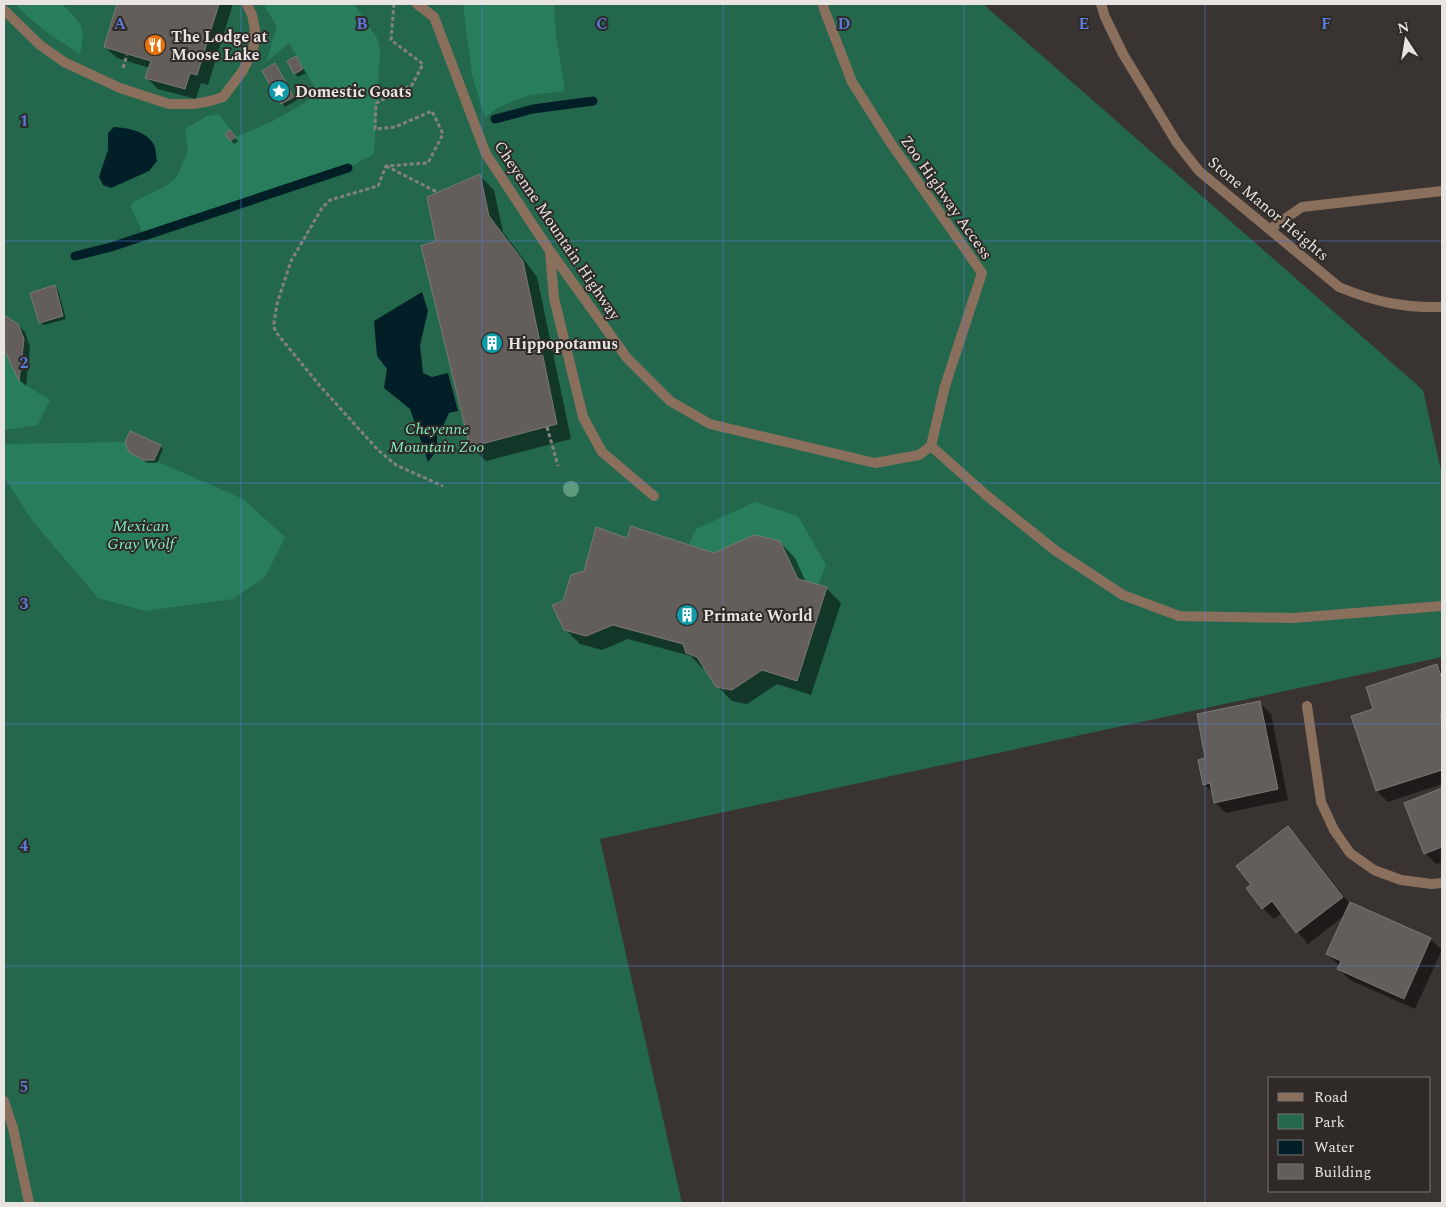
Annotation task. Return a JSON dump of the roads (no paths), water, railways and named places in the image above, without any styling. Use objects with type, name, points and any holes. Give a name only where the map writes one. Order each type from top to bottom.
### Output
[{"type":"street","points":[[4,10],[40,45],[64,62],[128,91],[169,104],[194,104],[223,97],[242,72],[252,51],[256,30],[247,4]]},
{"type":"street","name":"Cheyenne Mountain Highway","points":[[417,4],[434,18],[486,154],[550,250],[626,358],[670,401],[710,424],[875,464],[920,455],[931,446]]},
{"type":"street","name":"Zoo Highway Access","points":[[823,4],[852,82],[890,142],[982,272],[945,386],[931,446]]},
{"type":"street","name":"Stone Manor Heights","points":[[1101,4],[1123,54],[1177,143],[1200,171],[1339,287],[1362,297],[1389,304],[1418,308],[1442,307]]},
{"type":"street","points":[[1270,229],[1302,207],[1442,191]]},
{"type":"street","points":[[550,250],[554,298],[583,418],[602,452],[654,496]]},
{"type":"street","points":[[931,446],[986,495],[1056,551],[1123,595],[1179,616],[1293,618],[1442,606]]},
{"type":"street","points":[[1307,706],[1321,802],[1334,830],[1350,853],[1374,870],[1401,880],[1432,884],[1442,883]]},
{"type":"street","points":[[4,1101],[13,1128],[29,1203]]},
{"type":"water","points":[[114,127],[131,129],[147,136],[154,145],[157,161],[149,171],[111,188],[103,185],[99,177],[108,150],[108,133]]},
{"type":"water","points":[[422,292],[428,311],[420,345],[423,373],[432,377],[448,373],[458,411],[449,413],[442,428],[437,430],[437,450],[428,462],[410,409],[384,388],[387,369],[377,356],[374,321]]},
{"type":"waterway","points":[[495,119],[533,109],[593,101]]},
{"type":"waterway","points":[[75,256],[111,247],[348,168]]},
{"type":"place","name":"The Lodge at Moose Lake","points":[[155,45]]},
{"type":"place","name":"Domestic Goats","points":[[279,91]]},
{"type":"place","name":"Hippopotamus","points":[[492,343]]},
{"type":"place","name":"Primate World","points":[[687,615]]},
{"type":"park label","name":"Cheyenne Mountain Zoo","points":[[437,437]]},
{"type":"park label","name":"Mexican Gray Wolf","points":[[141,534]]}]
